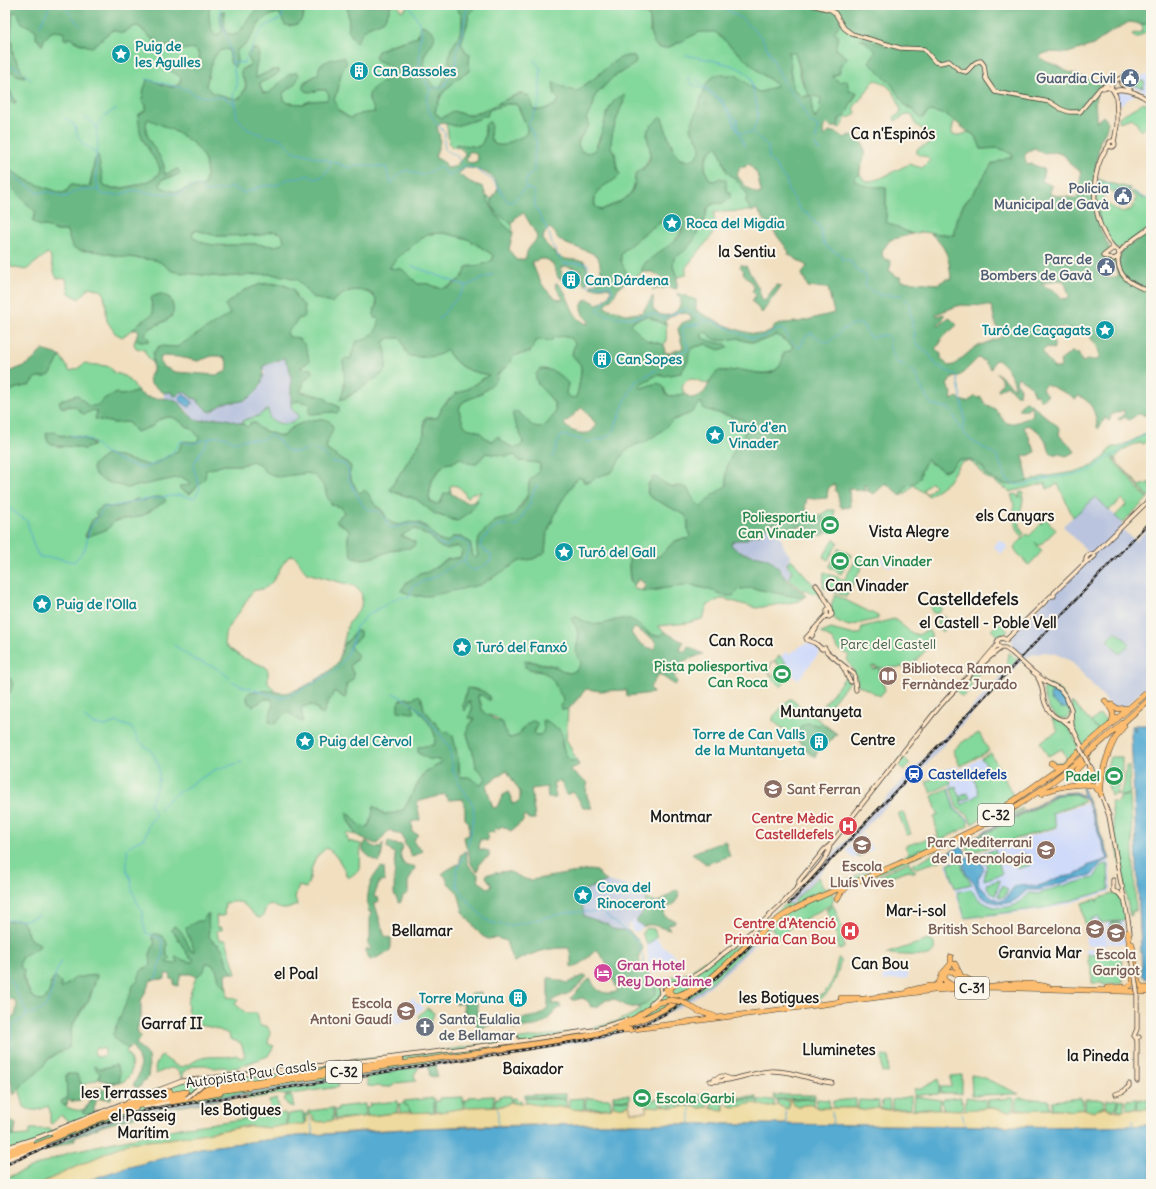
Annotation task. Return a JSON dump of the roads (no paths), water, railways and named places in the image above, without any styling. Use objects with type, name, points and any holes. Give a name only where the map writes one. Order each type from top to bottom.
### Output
[{"type":"highway","points":[[986,822],[1064,765],[1151,689]]},
{"type":"highway","name":"Autopista Pau Casals","points":[[6,1150],[28,1145],[104,1113],[138,1101],[159,1096],[575,1035],[620,1025],[654,1012],[692,989],[714,971],[759,929],[790,908],[986,822],[1029,795],[1058,774],[1151,694]]},
{"type":"highway","name":"Autopista Pau Casals","points":[[6,1150],[38,1144],[108,1115],[139,1105],[184,1096],[598,1034],[637,1022],[667,1008],[706,983],[754,937],[781,917],[807,902],[949,842],[1020,804],[1062,776],[1151,698]]},
{"type":"highway","points":[[1106,701],[1114,712],[1111,725]]},
{"type":"highway","points":[[1080,784],[1074,775],[1077,769],[1151,701]]},
{"type":"highway","points":[[1112,705],[1118,709],[1130,708]]},
{"type":"highway","points":[[1100,792],[1112,746],[1118,732],[1127,723]]},
{"type":"highway","points":[[1049,777],[1051,771],[1049,763],[1056,766],[1064,765]]},
{"type":"highway","points":[[986,822],[1020,807],[1045,792],[1082,764]]},
{"type":"highway","points":[[1087,784],[1090,776],[1089,765]]},
{"type":"highway","points":[[1045,792],[1058,787],[1080,784],[1093,786],[1100,792]]},
{"type":"highway","points":[[837,899],[843,890],[877,873]]},
{"type":"highway","points":[[1127,987],[1131,985],[1134,980],[1129,931]]},
{"type":"highway","points":[[1129,931],[1138,981],[1140,985],[1150,992]]},
{"type":"highway","points":[[936,988],[943,973],[951,964],[951,957]]},
{"type":"highway","points":[[955,964],[964,979],[990,987]]},
{"type":"highway","points":[[951,984],[944,980],[944,975],[946,972],[955,972],[960,979]]},
{"type":"highway","points":[[676,996],[670,993],[669,989],[671,986],[678,983]]},
{"type":"highway","points":[[936,988],[951,984],[980,984]]},
{"type":"highway","name":"C-31","points":[[598,1034],[795,1009],[936,988],[990,987],[1007,984],[1040,985],[1049,987],[1101,988]]},
{"type":"highway","points":[[892,994],[929,986]]},
{"type":"highway","points":[[915,988],[929,986],[956,991]]},
{"type":"highway","name":"C-31","points":[[620,1025],[635,1018],[656,1003],[670,1000],[683,1002],[698,1011],[718,1018],[892,994],[956,987],[1150,992]]},
{"type":"highway","points":[[970,990],[990,987]]},
{"type":"highway","points":[[664,988],[669,995],[676,996],[692,989]]},
{"type":"highway","points":[[1101,988],[1144,988]]},
{"type":"highway","points":[[1101,988],[1150,992]]},
{"type":"highway","points":[[1115,991],[1133,994]]},
{"type":"highway","points":[[840,998],[867,998]]},
{"type":"highway","points":[[775,1010],[803,1003]]},
{"type":"highway","points":[[769,1014],[795,1009]]},
{"type":"highway","points":[[686,1022],[718,1018]]},
{"type":"highway","points":[[171,1102],[269,1083]]},
{"type":"highway","points":[[131,1101],[158,1092],[209,1088]]},
{"type":"highway","points":[[47,1137],[83,1119]]},
{"type":"highway","points":[[38,1144],[66,1135]]},
{"type":"street","points":[[810,5],[831,10],[835,13],[844,28],[852,34],[898,48],[924,49],[936,62],[951,62],[961,71],[966,72],[975,62],[981,62],[984,64],[986,79],[996,92],[1050,102],[1066,111],[1075,113],[1080,112],[1098,90],[1118,81]]},
{"type":"street","points":[[810,5],[831,11],[835,14],[844,30],[852,34],[900,49],[925,50],[935,63],[940,64],[950,62],[960,72],[967,72],[976,63],[980,62],[983,65],[987,81],[991,89],[998,94],[1050,103],[1063,111],[1078,114],[1085,109],[1100,89],[1106,87],[1112,90],[1124,90],[1131,92],[1151,101]]},
{"type":"street","points":[[1116,96],[1111,85],[1118,81]]},
{"type":"street","points":[[1118,81],[1119,90],[1116,96],[1117,120],[1114,140],[1110,142],[1110,146],[1101,158],[1096,181],[1095,200],[1097,215],[1110,243],[1118,252],[1118,264],[1124,278],[1132,284],[1151,292]]},
{"type":"street","points":[[1118,81],[1151,101]]},
{"type":"street","points":[[1112,259],[1118,252],[1151,227]]},
{"type":"street","points":[[1110,243],[1109,256],[1118,264]]},
{"type":"street","points":[[1110,250],[1118,252]]},
{"type":"street","points":[[1110,250],[1102,256],[1112,259]]},
{"type":"street","points":[[799,886],[799,881],[828,848],[941,704],[980,666],[1004,647],[1006,640],[1051,596],[1049,594],[1050,592],[1054,592],[1086,562],[1093,560],[1095,556],[1094,554],[1151,499]]},
{"type":"street","points":[[816,585],[829,607],[826,610],[827,616],[814,630],[811,638],[848,672],[854,674],[853,681],[848,678],[848,672]]},
{"type":"street","points":[[980,666],[1000,639],[1006,640]]},
{"type":"street","points":[[997,645],[1012,652],[1043,680],[1060,689],[1066,697],[1071,709],[1072,726],[1100,792],[1106,813],[1119,877],[1118,883]]},
{"type":"street","points":[[1033,672],[1040,682],[1044,702],[1048,709],[1056,717],[1069,725],[1081,747]]},
{"type":"street","points":[[1042,691],[1044,686],[1051,684]]},
{"type":"street","points":[[1062,720],[1068,719],[1071,714]]},
{"type":"street","points":[[696,974],[769,917],[785,902],[799,886],[801,886],[828,853],[828,848]]},
{"type":"street","points":[[1129,931],[1123,898],[1118,893],[1114,892],[1112,887],[1113,880],[1123,886],[1123,890],[1129,931],[1137,991],[1137,1081]]},
{"type":"street","points":[[1118,893],[1123,890]]},
{"type":"street","points":[[6,1150],[182,1081],[388,1058],[569,1034],[610,1025],[632,1017],[654,1002],[664,988],[709,969],[718,958]]},
{"type":"street","points":[[516,1035],[517,1041]]},
{"type":"street","points":[[273,1073],[302,1067]]},
{"type":"street","points":[[722,1079],[736,1079],[757,1073],[778,1071],[832,1083]]},
{"type":"street","points":[[5,1160],[119,1113],[187,1098],[203,1084],[213,1080],[255,1073]]},
{"type":"street","points":[[1116,1094],[1124,1091],[1129,1084]]},
{"type":"water","points":[[182,395],[193,402],[190,407],[179,400]]},
{"type":"water","points":[[1052,691],[1066,702],[1068,708],[1061,708],[1050,699]]},
{"type":"water","points":[[1133,725],[1135,731],[1135,725],[1151,725],[1151,980],[1145,978],[1142,972],[1131,734],[1131,728]]},
{"type":"water","points":[[1083,787],[1110,859],[1101,863],[1092,875],[1039,890],[1027,890],[1017,899],[1002,904],[989,901],[981,896],[974,882],[967,876],[964,869],[964,858],[967,857],[973,861],[979,861],[984,870],[978,878],[979,887],[988,895],[1000,901],[1006,898],[1015,886],[1023,884],[1035,886],[1059,878],[1075,875],[1088,867],[1087,866],[1108,859],[1086,798],[1074,793],[1055,795],[1039,805],[968,841],[963,846],[966,854],[952,854],[946,856],[945,854],[962,846],[968,840],[1039,804],[1054,794],[1075,792],[1084,796]]},
{"type":"water","points":[[599,1124],[1103,1127],[1151,1125],[1151,1184],[78,1184],[115,1171],[201,1148],[298,1136],[422,1128]]},
{"type":"waterway","points":[[40,26],[50,5]]},
{"type":"waterway","points":[[65,5],[80,25]]},
{"type":"waterway","points":[[220,5],[221,20],[229,45],[237,85],[233,95],[237,117],[247,129],[265,136],[282,139],[293,151],[331,161],[349,168],[361,165],[386,167],[391,184],[401,173],[407,170],[417,174],[426,174],[439,166],[448,175],[466,167],[474,168],[494,181],[507,201],[512,202],[526,188],[534,191],[535,207],[548,231]]},
{"type":"waterway","points":[[233,62],[244,63],[262,30],[269,24],[282,18],[284,5]]},
{"type":"waterway","points":[[409,5],[420,24],[422,34],[419,42],[419,68],[420,74],[426,81],[430,90]]},
{"type":"waterway","points":[[465,166],[456,155],[445,150],[445,133],[431,116],[427,105],[427,100],[428,94],[431,90],[444,87],[456,63],[457,49],[469,5]]},
{"type":"waterway","points":[[718,5],[741,18],[762,38],[787,88],[799,102],[810,123],[818,126],[815,145],[821,153]]},
{"type":"waterway","points":[[686,55],[730,65],[745,72],[750,77],[758,113],[753,131]]},
{"type":"waterway","points":[[526,187],[527,178],[534,171],[534,159],[537,142],[528,124],[540,102],[541,69],[534,60]]},
{"type":"waterway","points":[[5,62],[21,71],[31,80]]},
{"type":"waterway","points":[[688,78],[691,84],[705,89],[715,97],[721,99],[727,109],[737,120],[738,129],[741,133],[752,132],[768,146],[769,160],[776,165],[781,175],[786,179],[788,191],[794,198],[799,208],[805,213],[809,214],[816,224],[819,225],[822,239],[826,246],[840,254],[842,259],[851,261],[856,270],[865,275],[867,279],[865,285],[868,289],[880,295],[902,295]]},
{"type":"waterway","points":[[146,79],[186,89],[195,95],[223,97],[235,104]]},
{"type":"waterway","points":[[696,79],[717,97]]},
{"type":"waterway","points":[[5,88],[13,99]]},
{"type":"waterway","points":[[719,99],[730,115],[745,146]]},
{"type":"waterway","points":[[98,190],[96,169],[96,155],[98,147],[97,129],[102,118],[116,109]]},
{"type":"waterway","points":[[83,116],[95,125],[96,129]]},
{"type":"waterway","points":[[64,117],[75,126],[77,135],[82,143],[96,154]]},
{"type":"waterway","points":[[13,174],[16,178],[39,193],[49,192],[63,197],[68,196],[77,190],[98,190],[102,194],[106,195],[118,195],[134,190],[148,193],[180,194],[194,186],[198,186],[207,192],[224,190],[232,187],[244,193],[263,186],[277,185],[288,179],[301,178],[308,175],[314,179],[321,177],[326,174],[331,162]]},
{"type":"waterway","points":[[1097,181],[1107,184],[1115,189],[1130,190]]},
{"type":"waterway","points":[[1133,191],[1144,198],[1151,199]]},
{"type":"waterway","points":[[549,233],[553,247],[563,264],[588,264],[587,286],[610,285],[612,293],[597,310],[610,316],[622,318],[637,317],[646,314],[664,318],[685,309],[705,321]]},
{"type":"waterway","points":[[412,266],[466,286]]},
{"type":"waterway","points":[[439,319],[468,285],[493,274]]},
{"type":"waterway","points":[[905,298],[910,304],[909,310],[915,333],[915,343],[929,354],[936,365],[957,376],[965,420],[963,429]]},
{"type":"waterway","points":[[552,458],[560,437],[563,435],[589,442],[607,437],[614,431],[626,399],[636,381],[662,367],[672,355],[688,350],[683,333],[683,327],[701,324],[706,320],[718,323],[742,335],[754,338],[762,337],[782,329],[795,346],[799,348],[801,347],[805,337],[810,333],[822,340],[830,342],[850,325],[855,324],[864,326],[867,334],[871,338],[883,335],[889,336],[890,347],[896,362],[909,367],[914,372],[931,404],[948,408],[953,414],[960,428],[969,439],[997,456],[1007,480],[1014,484],[1023,485],[1044,479],[1083,473],[1094,468],[1127,444],[1151,432]]},
{"type":"waterway","points":[[70,435],[91,440],[103,451],[123,462],[141,468],[156,464],[173,452],[181,441],[191,444],[217,436],[228,438],[234,442],[248,439],[259,440],[270,435],[279,441],[285,449],[292,452],[300,452],[310,448],[314,449],[324,454],[331,462],[345,464],[349,473],[348,478],[363,506],[380,512],[392,528],[408,524],[417,525],[427,531],[442,545],[447,546],[455,539],[461,540],[468,544],[469,550],[465,559],[466,566],[473,570],[479,569],[491,561],[491,555],[480,547],[485,537],[501,525],[517,525],[529,506],[535,488],[540,483]]},
{"type":"waterway","points":[[5,501],[10,509],[27,521],[33,544],[39,557],[56,558],[74,562],[85,549],[89,530],[104,508],[142,500],[179,495],[194,498],[200,489],[193,466],[202,449],[210,439]]},
{"type":"waterway","points":[[174,645],[193,659],[214,667],[224,673],[232,681],[241,686],[282,698],[303,689],[336,670],[346,657],[353,640],[356,627],[367,615],[399,597],[409,598],[413,586],[434,577],[465,559]]},
{"type":"waterway","points":[[393,693],[411,703],[423,713],[450,747],[453,771],[473,805],[474,815],[468,846],[456,872],[457,886],[468,901],[485,919],[492,923],[509,926],[570,912],[602,912],[638,941],[646,969],[657,986]]},
{"type":"waterway","points":[[84,717],[93,724],[105,726],[116,722],[131,727],[139,741],[151,751],[158,765],[159,771],[158,783],[150,804],[154,812]]},
{"type":"waterway","points":[[155,979],[163,956],[162,939],[146,933],[143,921],[143,912],[132,890],[131,879],[127,872],[127,848],[145,838],[149,823],[154,818],[155,813],[171,797],[214,770],[242,762]]},
{"type":"waterway","points":[[951,784],[949,789],[955,809],[968,819],[969,822]]},
{"type":"waterway","points":[[5,883],[7,888],[5,903]]},
{"type":"waterway","points":[[5,921],[26,920],[39,915]]},
{"type":"waterway","points":[[26,1015],[44,1008],[50,997],[56,972],[61,961]]},
{"type":"waterway","points":[[5,966],[8,978],[15,986],[15,992],[22,1002],[27,1014],[12,1026],[10,1047],[5,1061]]},
{"type":"waterway","points":[[690,1108],[690,1124]]},
{"type":"waterway","points":[[498,1109],[498,1126]]},
{"type":"waterway","points":[[785,1110],[787,1125]]},
{"type":"waterway","points":[[832,1112],[833,1125]]},
{"type":"waterway","points":[[962,1113],[965,1126]]},
{"type":"waterway","points":[[310,1116],[313,1135]]},
{"type":"waterway","points":[[1132,1126],[1133,1120]]},
{"type":"railway","points":[[789,904],[1151,520]]},
{"type":"railway","points":[[633,1028],[652,1021],[685,1002],[730,966],[758,938]]},
{"type":"railway","points":[[5,1165],[100,1124],[148,1110],[622,1033]]},
{"type":"place","name":"Puig de les Agulles","points":[[121,54]]},
{"type":"place","name":"Can Bassoles","points":[[359,71]]},
{"type":"place","name":"Guardia Civil","points":[[1130,78]]},
{"type":"place","name":"Policia Municipal de Gavà","points":[[1123,196]]},
{"type":"place","name":"Roca del Migdia","points":[[672,223]]},
{"type":"place","name":"Parc de Bombers de Gavà","points":[[1106,267]]},
{"type":"place","name":"Can Dárdena","points":[[571,280]]},
{"type":"place","name":"Turó de Caçagats","points":[[1105,330]]},
{"type":"place","name":"Can Sopes","points":[[602,359]]},
{"type":"place","name":"Turó d'en Vinader","points":[[715,435]]},
{"type":"place","name":"Poliesportiu Can Vinader","points":[[830,525]]},
{"type":"place","name":"Turó del Gall","points":[[564,552]]},
{"type":"place","name":"Can Vinader","points":[[840,561]]},
{"type":"place","name":"Puig de l'Olla","points":[[42,604]]},
{"type":"place","name":"Turó del Fanxó","points":[[462,647]]},
{"type":"place","name":"Pista poliesportiva Can Roca","points":[[782,674]]},
{"type":"place","name":"Biblioteca Ramon Fernàndez Jurado","points":[[888,676]]},
{"type":"place","name":"Puig del Cèrvol","points":[[305,741]]},
{"type":"place","name":"Torre de Can Valls de la Muntanyeta","points":[[819,742]]},
{"type":"place","name":"Castelldefels","points":[[914,774]]},
{"type":"place","name":"Padel","points":[[1114,776]]},
{"type":"place","name":"Sant Ferran","points":[[773,789]]},
{"type":"place","name":"Centre Mèdic Castelldefels","points":[[848,826]]},
{"type":"place","name":"Escola Lluís Vives","points":[[862,845]]},
{"type":"place","name":"Parc Mediterrani de la Tecnologia","points":[[1046,850]]},
{"type":"place","name":"Cova del Rinoceront","points":[[583,895]]},
{"type":"place","name":"British School Barcelona","points":[[1095,929]]},
{"type":"place","name":"Centre d'Atenció Primària Can Bou","points":[[850,931]]},
{"type":"place","name":"Escola Garigot","points":[[1116,933]]},
{"type":"place","name":"Gran Hotel Rey Don Jaime","points":[[603,973]]},
{"type":"place","name":"Torre Moruna","points":[[518,998]]},
{"type":"place","name":"Escola Antoni Gaudí","points":[[406,1011]]},
{"type":"place","name":"Santa Eulalia de Bellamar","points":[[425,1027]]},
{"type":"place","name":"Escola Garbi","points":[[642,1098]]},
{"type":"district","name":"Ca n'Espinós","points":[[893,134]]},
{"type":"district","name":"la Sentiu","points":[[747,252]]},
{"type":"district","name":"els Canyars","points":[[1015,516]]},
{"type":"district","name":"Vista Alegre","points":[[909,532]]},
{"type":"district","name":"Can Vinader","points":[[867,586]]},
{"type":"district","name":"Castelldefels","points":[[968,599]]},
{"type":"district","name":"el Castell - Poble Vell","points":[[988,623]]},
{"type":"district","name":"Can Roca","points":[[741,641]]},
{"type":"district","name":"Muntanyeta","points":[[821,712]]},
{"type":"district","name":"Centre","points":[[873,740]]},
{"type":"district","name":"Montmar","points":[[681,817]]},
{"type":"district","name":"Mar-i-sol","points":[[916,911]]},
{"type":"district","name":"Bellamar","points":[[422,931]]},
{"type":"district","name":"Granvia Mar","points":[[1040,953]]},
{"type":"district","name":"Can Bou","points":[[880,964]]},
{"type":"district","name":"el Poal","points":[[296,974]]},
{"type":"district","name":"les Botigues","points":[[779,998]]},
{"type":"district","name":"Garraf II","points":[[172,1024]]},
{"type":"district","name":"Lluminetes","points":[[839,1050]]},
{"type":"district","name":"la Pineda","points":[[1098,1056]]},
{"type":"district","name":"Baixador","points":[[533,1069]]},
{"type":"district","name":"les Terrasses","points":[[124,1093]]},
{"type":"district","name":"les Botigues","points":[[241,1110]]},
{"type":"district","name":"el Passeig Marítim","points":[[143,1124]]},
{"type":"park label","name":"Parc del Castell","points":[[888,644]]}]
